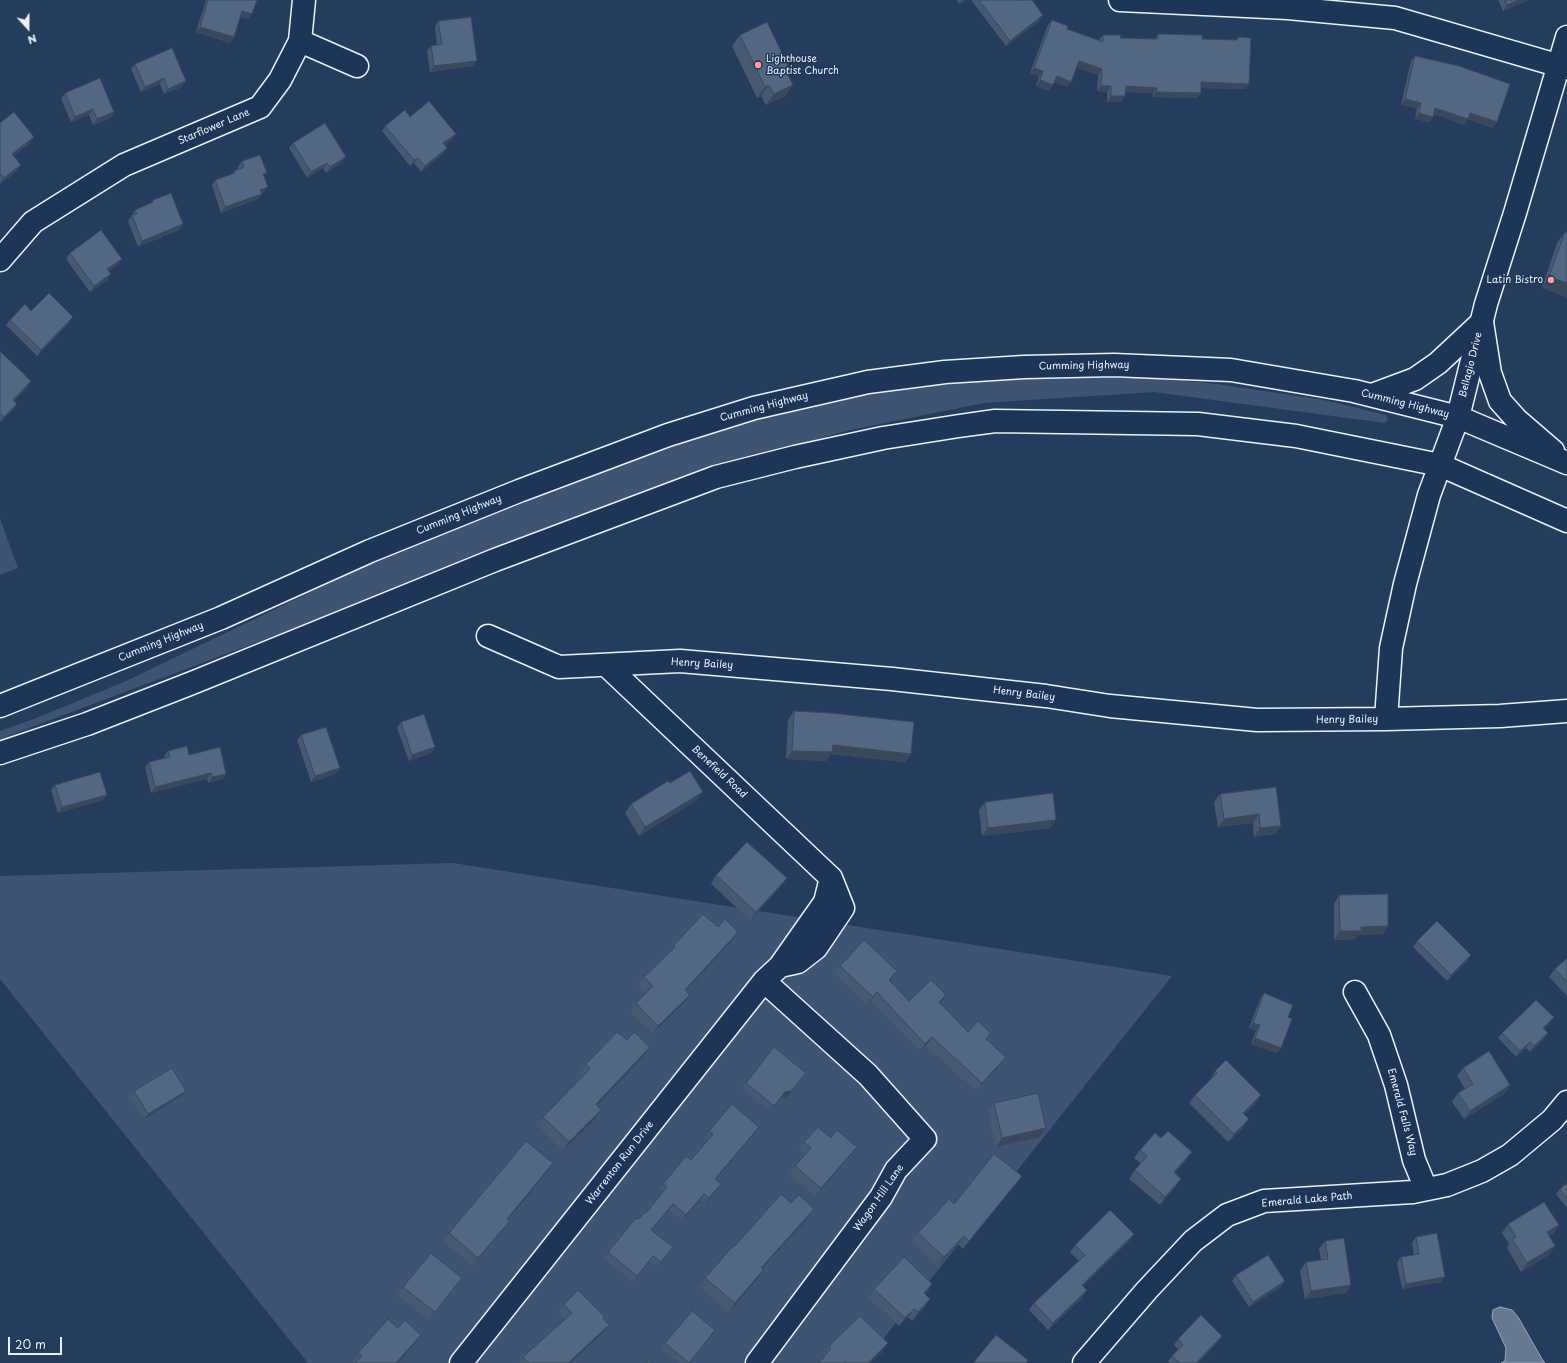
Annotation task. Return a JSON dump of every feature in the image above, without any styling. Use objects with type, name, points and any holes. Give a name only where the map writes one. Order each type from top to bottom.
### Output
[{"type":"main road","name":"Starflower Lane","points":[[0,260],[33,222],[124,165],[260,107],[280,80],[300,40],[304,0]]},
{"type":"main road","points":[[1120,0],[1260,3],[1288,8],[1395,18],[1563,67]]},
{"type":"main road","name":"Bellagio Drive","points":[[1386,719],[1391,648],[1404,584],[1429,495],[1458,417],[1482,322],[1563,67],[1567,37]]},
{"type":"main road","points":[[300,40],[357,66]]},
{"type":"main road","points":[[1372,396],[1415,379],[1438,363],[1482,322]]},
{"type":"main road","points":[[1482,322],[1490,373],[1500,401],[1517,420],[1567,463]]},
{"type":"main road","name":"Cumming Highway","points":[[0,706],[221,618],[370,551],[519,491],[668,435],[754,408],[868,382],[945,372],[1024,367],[1114,365],[1231,370],[1354,391],[1458,417],[1567,463]]},
{"type":"main road","points":[[0,753],[87,724],[496,560],[716,477],[795,457],[883,438],[995,421],[1198,424],[1296,436],[1440,465],[1567,521]]},
{"type":"main road","name":"Henry Bailey","points":[[488,636],[559,667],[680,661],[892,680],[1046,696],[1110,706],[1257,720],[1500,716],[1567,711]]},
{"type":"main road","name":"Benefield Road","points":[[606,665],[831,878]]},
{"type":"main road","name":"Warrenton Run Drive","points":[[461,1363],[764,981],[809,941],[825,902],[831,878]]},
{"type":"main road","name":"Wagon Hill Lane","points":[[757,1363],[881,1197],[896,1170],[925,1139],[868,1075],[764,981]]},
{"type":"main road","name":"Emerald Falls Way","points":[[1355,992],[1382,1042],[1396,1085],[1414,1160],[1426,1189]]},
{"type":"main road","name":"Emerald Lake Path","points":[[1084,1363],[1147,1290],[1192,1241],[1227,1216],[1264,1201],[1413,1192],[1447,1185],[1482,1171],[1510,1155],[1552,1120],[1567,1102]]},
{"type":"shaded area","points":[[1072,377],[1150,378],[1217,384],[1324,400],[1386,415],[1388,420],[1385,423],[1154,392],[984,403],[850,430],[695,474],[481,558],[0,739],[0,731],[34,719],[126,681],[369,564],[683,442],[751,421],[816,404],[898,389],[977,380]]},
{"type":"shaded area","points":[[0,519],[18,568],[0,575]]},
{"type":"shaded area","points":[[453,863],[1172,976],[864,1363],[308,1363],[0,979],[0,876]]},
{"type":"shaded area","points":[[1500,1307],[1512,1310],[1518,1317],[1545,1363],[1501,1363],[1505,1361],[1506,1348],[1492,1318],[1493,1310]]},
{"type":"building","points":[[208,0],[257,0],[252,14],[242,11],[234,37],[200,27]]},
{"type":"building","points":[[979,0],[1032,0],[1043,15],[1010,41]]},
{"type":"building","points":[[1505,0],[1519,0],[1507,5]]},
{"type":"building","points":[[471,17],[477,61],[434,66],[431,46],[442,44],[438,21]]},
{"type":"building","points":[[1052,20],[1068,26],[1067,29],[1103,42],[1103,35],[1121,35],[1120,38],[1158,39],[1158,34],[1202,35],[1202,39],[1237,40],[1238,37],[1251,38],[1249,84],[1201,82],[1201,93],[1156,92],[1157,88],[1126,86],[1125,96],[1111,96],[1111,86],[1101,86],[1102,69],[1079,61],[1071,82],[1057,76],[1053,85],[1040,80],[1043,71],[1034,68]]},
{"type":"building","points":[[767,22],[792,74],[788,75],[793,85],[774,94],[769,85],[765,87],[740,35]]},
{"type":"building","points":[[172,48],[186,81],[168,89],[164,78],[145,87],[135,64]]},
{"type":"building","points":[[1415,56],[1459,66],[1510,84],[1497,122],[1470,113],[1468,119],[1435,108],[1433,117],[1419,113],[1421,103],[1405,99]]},
{"type":"building","points":[[100,78],[114,112],[97,119],[93,109],[75,117],[65,93]]},
{"type":"building","points":[[429,101],[456,134],[443,143],[447,148],[425,166],[418,158],[414,160],[385,126],[405,110],[410,117]]},
{"type":"building","points":[[14,112],[34,137],[12,154],[21,165],[4,178],[0,173],[0,123]]},
{"type":"building","points":[[325,123],[346,157],[330,167],[327,163],[311,172],[293,143]]},
{"type":"building","points":[[260,155],[267,173],[263,174],[268,187],[260,190],[262,194],[225,207],[215,180],[235,173],[234,171],[244,167],[242,161]]},
{"type":"building","points":[[171,193],[183,224],[142,241],[132,215],[137,214],[135,210],[153,202],[153,200]]},
{"type":"building","points":[[101,230],[122,259],[107,269],[111,274],[94,286],[70,253]]},
{"type":"building","points":[[1565,232],[1567,233],[1567,283],[1549,277]]},
{"type":"building","points":[[49,293],[73,317],[41,350],[10,320],[25,304],[31,311]]},
{"type":"building","points":[[1,352],[31,381],[13,400],[17,404],[4,417],[0,413]]},
{"type":"building","points":[[794,711],[831,713],[914,722],[911,754],[833,745],[832,752],[792,751]]},
{"type":"building","points":[[424,714],[435,747],[412,755],[401,722]]},
{"type":"building","points":[[326,727],[340,768],[315,776],[301,735]]},
{"type":"building","points":[[187,746],[189,755],[220,747],[226,774],[212,777],[211,773],[155,787],[149,762],[170,757],[168,751]]},
{"type":"building","points":[[690,771],[703,792],[645,827],[631,804],[668,781],[670,783]]},
{"type":"building","points":[[100,772],[107,795],[62,807],[55,785]]},
{"type":"building","points":[[1276,787],[1281,826],[1260,828],[1259,814],[1224,819],[1220,794]]},
{"type":"building","points":[[1053,793],[1056,820],[988,828],[985,802]]},
{"type":"building","points":[[747,842],[787,878],[756,912],[716,875]]},
{"type":"building","points":[[1388,894],[1388,926],[1361,927],[1361,931],[1340,931],[1339,895]]},
{"type":"building","points":[[703,914],[718,927],[725,919],[738,932],[685,990],[690,995],[658,1026],[636,1003],[653,986],[644,977],[675,947],[674,945]]},
{"type":"building","points":[[1437,921],[1471,955],[1451,975],[1417,941]]},
{"type":"building","points":[[864,940],[897,971],[889,980],[909,1001],[931,980],[946,995],[939,1002],[968,1032],[978,1021],[991,1033],[986,1039],[1006,1057],[982,1083],[932,1037],[925,1044],[877,992],[873,997],[840,966]]},
{"type":"building","points":[[1567,958],[1567,982],[1555,969]]},
{"type":"building","points":[[1264,993],[1293,1005],[1288,1017],[1292,1019],[1281,1048],[1255,1038],[1260,1025],[1253,1023]]},
{"type":"building","points":[[1536,1000],[1554,1017],[1543,1028],[1548,1033],[1534,1046],[1530,1042],[1520,1051],[1502,1033]]},
{"type":"building","points":[[617,1032],[627,1040],[634,1032],[650,1047],[596,1104],[601,1110],[569,1142],[543,1117],[590,1069],[586,1064]]},
{"type":"building","points":[[774,1047],[806,1073],[791,1091],[785,1092],[774,1106],[746,1083]]},
{"type":"building","points":[[1489,1051],[1510,1085],[1470,1111],[1458,1093],[1473,1084],[1463,1068]]},
{"type":"building","points":[[1226,1060],[1261,1095],[1243,1113],[1249,1119],[1234,1134],[1195,1095],[1217,1073],[1215,1071]]},
{"type":"building","points":[[172,1068],[186,1091],[148,1114],[134,1091]]},
{"type":"building","points":[[1038,1093],[1046,1128],[1002,1138],[994,1103]]},
{"type":"building","points":[[732,1104],[759,1127],[715,1179],[721,1184],[709,1198],[704,1194],[686,1215],[673,1204],[651,1230],[673,1247],[661,1262],[653,1256],[637,1276],[608,1252],[636,1218],[639,1219],[645,1212],[646,1213],[667,1187],[663,1184],[686,1156],[691,1160],[713,1134],[709,1131]]},
{"type":"building","points":[[818,1127],[831,1138],[837,1130],[857,1147],[821,1188],[795,1166],[811,1148],[804,1142]]},
{"type":"building","points":[[1168,1131],[1192,1152],[1174,1172],[1181,1179],[1165,1197],[1135,1170],[1147,1156],[1140,1150],[1155,1133],[1161,1138]]},
{"type":"building","points":[[526,1141],[553,1163],[507,1219],[510,1221],[478,1258],[449,1233]]},
{"type":"building","points":[[994,1154],[1022,1176],[969,1241],[964,1236],[944,1257],[918,1233],[949,1199],[954,1204]]},
{"type":"building","points":[[1567,1183],[1567,1198],[1560,1189]]},
{"type":"building","points":[[781,1194],[791,1203],[799,1195],[814,1209],[761,1268],[764,1269],[735,1303],[705,1278]]},
{"type":"building","points":[[1544,1202],[1559,1225],[1547,1232],[1555,1246],[1527,1263],[1512,1239],[1516,1237],[1508,1224]]},
{"type":"building","points":[[1110,1210],[1134,1234],[1082,1285],[1087,1290],[1053,1323],[1034,1303],[1085,1255],[1075,1245]]},
{"type":"building","points":[[1437,1233],[1445,1277],[1406,1284],[1401,1257],[1419,1254],[1416,1237]]},
{"type":"building","points":[[1344,1238],[1351,1285],[1311,1291],[1306,1262],[1328,1259],[1325,1241]]},
{"type":"building","points":[[431,1253],[462,1278],[435,1312],[403,1287]]},
{"type":"building","points":[[1268,1255],[1285,1281],[1253,1302],[1236,1275]]},
{"type":"building","points":[[904,1257],[932,1284],[924,1293],[930,1299],[918,1312],[914,1309],[905,1318],[874,1289]]},
{"type":"building","points":[[578,1290],[604,1316],[603,1318],[609,1325],[568,1363],[529,1363],[523,1357],[572,1313],[564,1304]]},
{"type":"building","points":[[692,1311],[715,1330],[689,1363],[665,1343]]},
{"type":"building","points":[[1201,1315],[1222,1336],[1196,1363],[1180,1363],[1172,1356],[1183,1345],[1178,1339]]},
{"type":"building","points":[[860,1316],[888,1343],[868,1363],[819,1363],[831,1348],[829,1346]]},
{"type":"building","points":[[388,1319],[398,1328],[405,1320],[421,1335],[396,1363],[355,1363],[362,1356],[358,1353]]},
{"type":"building","points":[[996,1335],[1028,1360],[1026,1363],[973,1363]]},
{"type":"place","name":"Lighthouse Baptist Church","points":[[758,65]]},
{"type":"place","name":"Latin Bistro","points":[[1551,280]]}]
